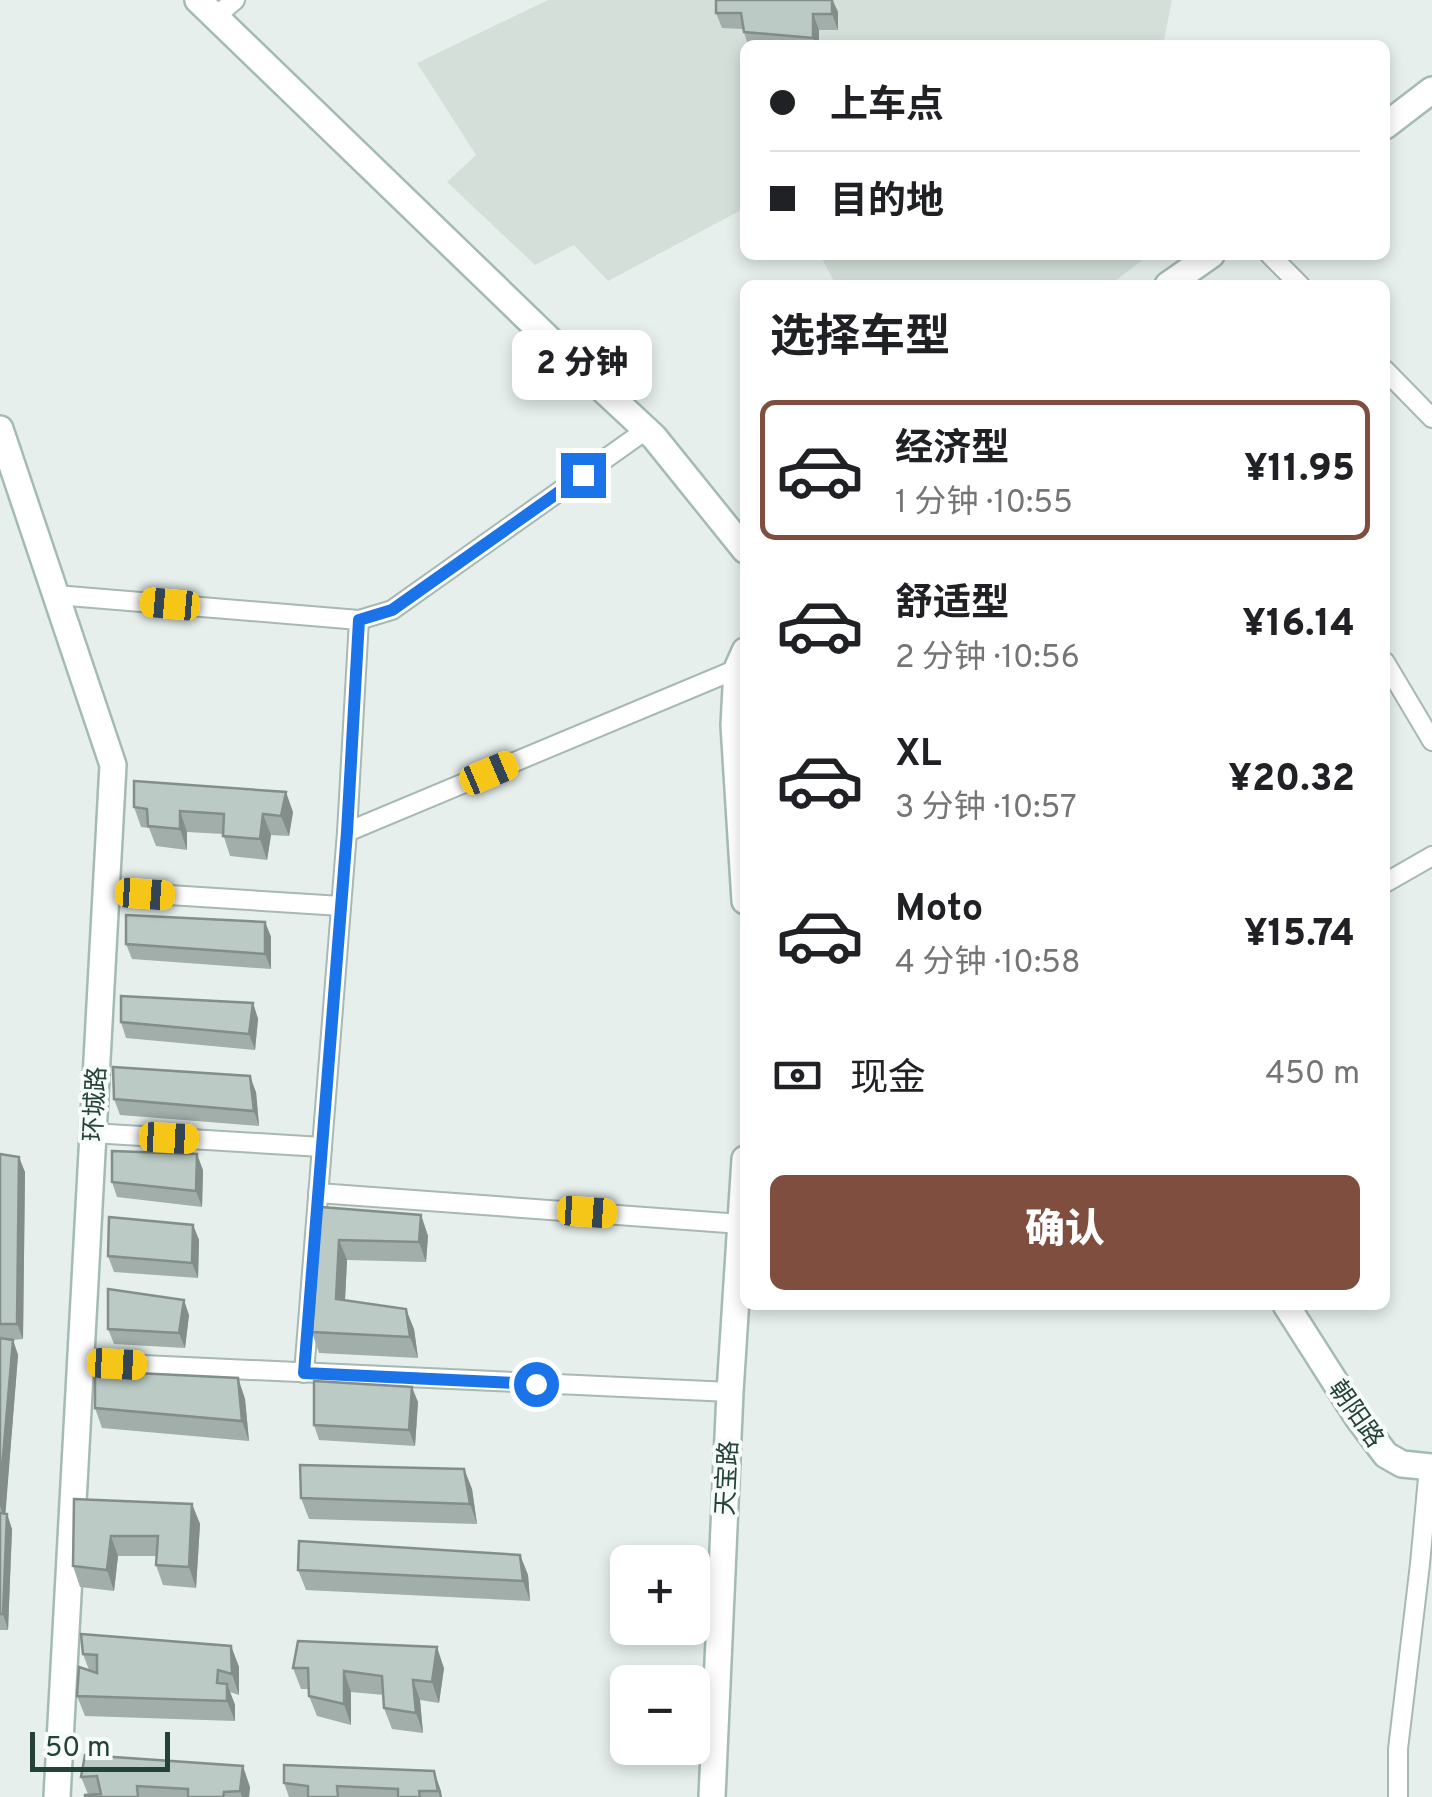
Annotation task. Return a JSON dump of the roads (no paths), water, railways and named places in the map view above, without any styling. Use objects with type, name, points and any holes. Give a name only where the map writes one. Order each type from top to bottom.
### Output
[{"type":"main road","points":[[216,5],[554,344],[646,430],[740,544]]},
{"type":"main road","points":[[1390,122],[1432,90]]},
{"type":"main road","points":[[1175,280],[1205,260]]},
{"type":"main road","name":"环城路","points":[[0,429],[113,765],[57,1797]]},
{"type":"main road","points":[[740,669],[734,725],[740,821]]},
{"type":"main road","name":"天宝路","points":[[712,1797],[740,1239]]},
{"type":"main road","name":"朝阳路","points":[[1289,1310],[1386,1455],[1402,1464],[1430,1467]]},
{"type":"street","points":[[1275,260],[1295,280]]},
{"type":"street","points":[[1390,375],[1432,418]]},
{"type":"street","points":[[56,595],[359,620],[392,610],[646,430]]},
{"type":"street","points":[[304,1373],[347,832],[359,620]]},
{"type":"street","points":[[347,832],[740,660]]},
{"type":"street","points":[[1390,670],[1432,741]]},
{"type":"street","points":[[1390,880],[1432,856]]},
{"type":"street","points":[[106,891],[341,906]]},
{"type":"street","points":[[92,1133],[322,1147]]},
{"type":"street","points":[[318,1193],[740,1224]]},
{"type":"street","points":[[80,1362],[730,1392]]},
{"type":"street","name":"朝阳路","points":[[1398,1797],[1398,1748],[1430,1467]]}]
